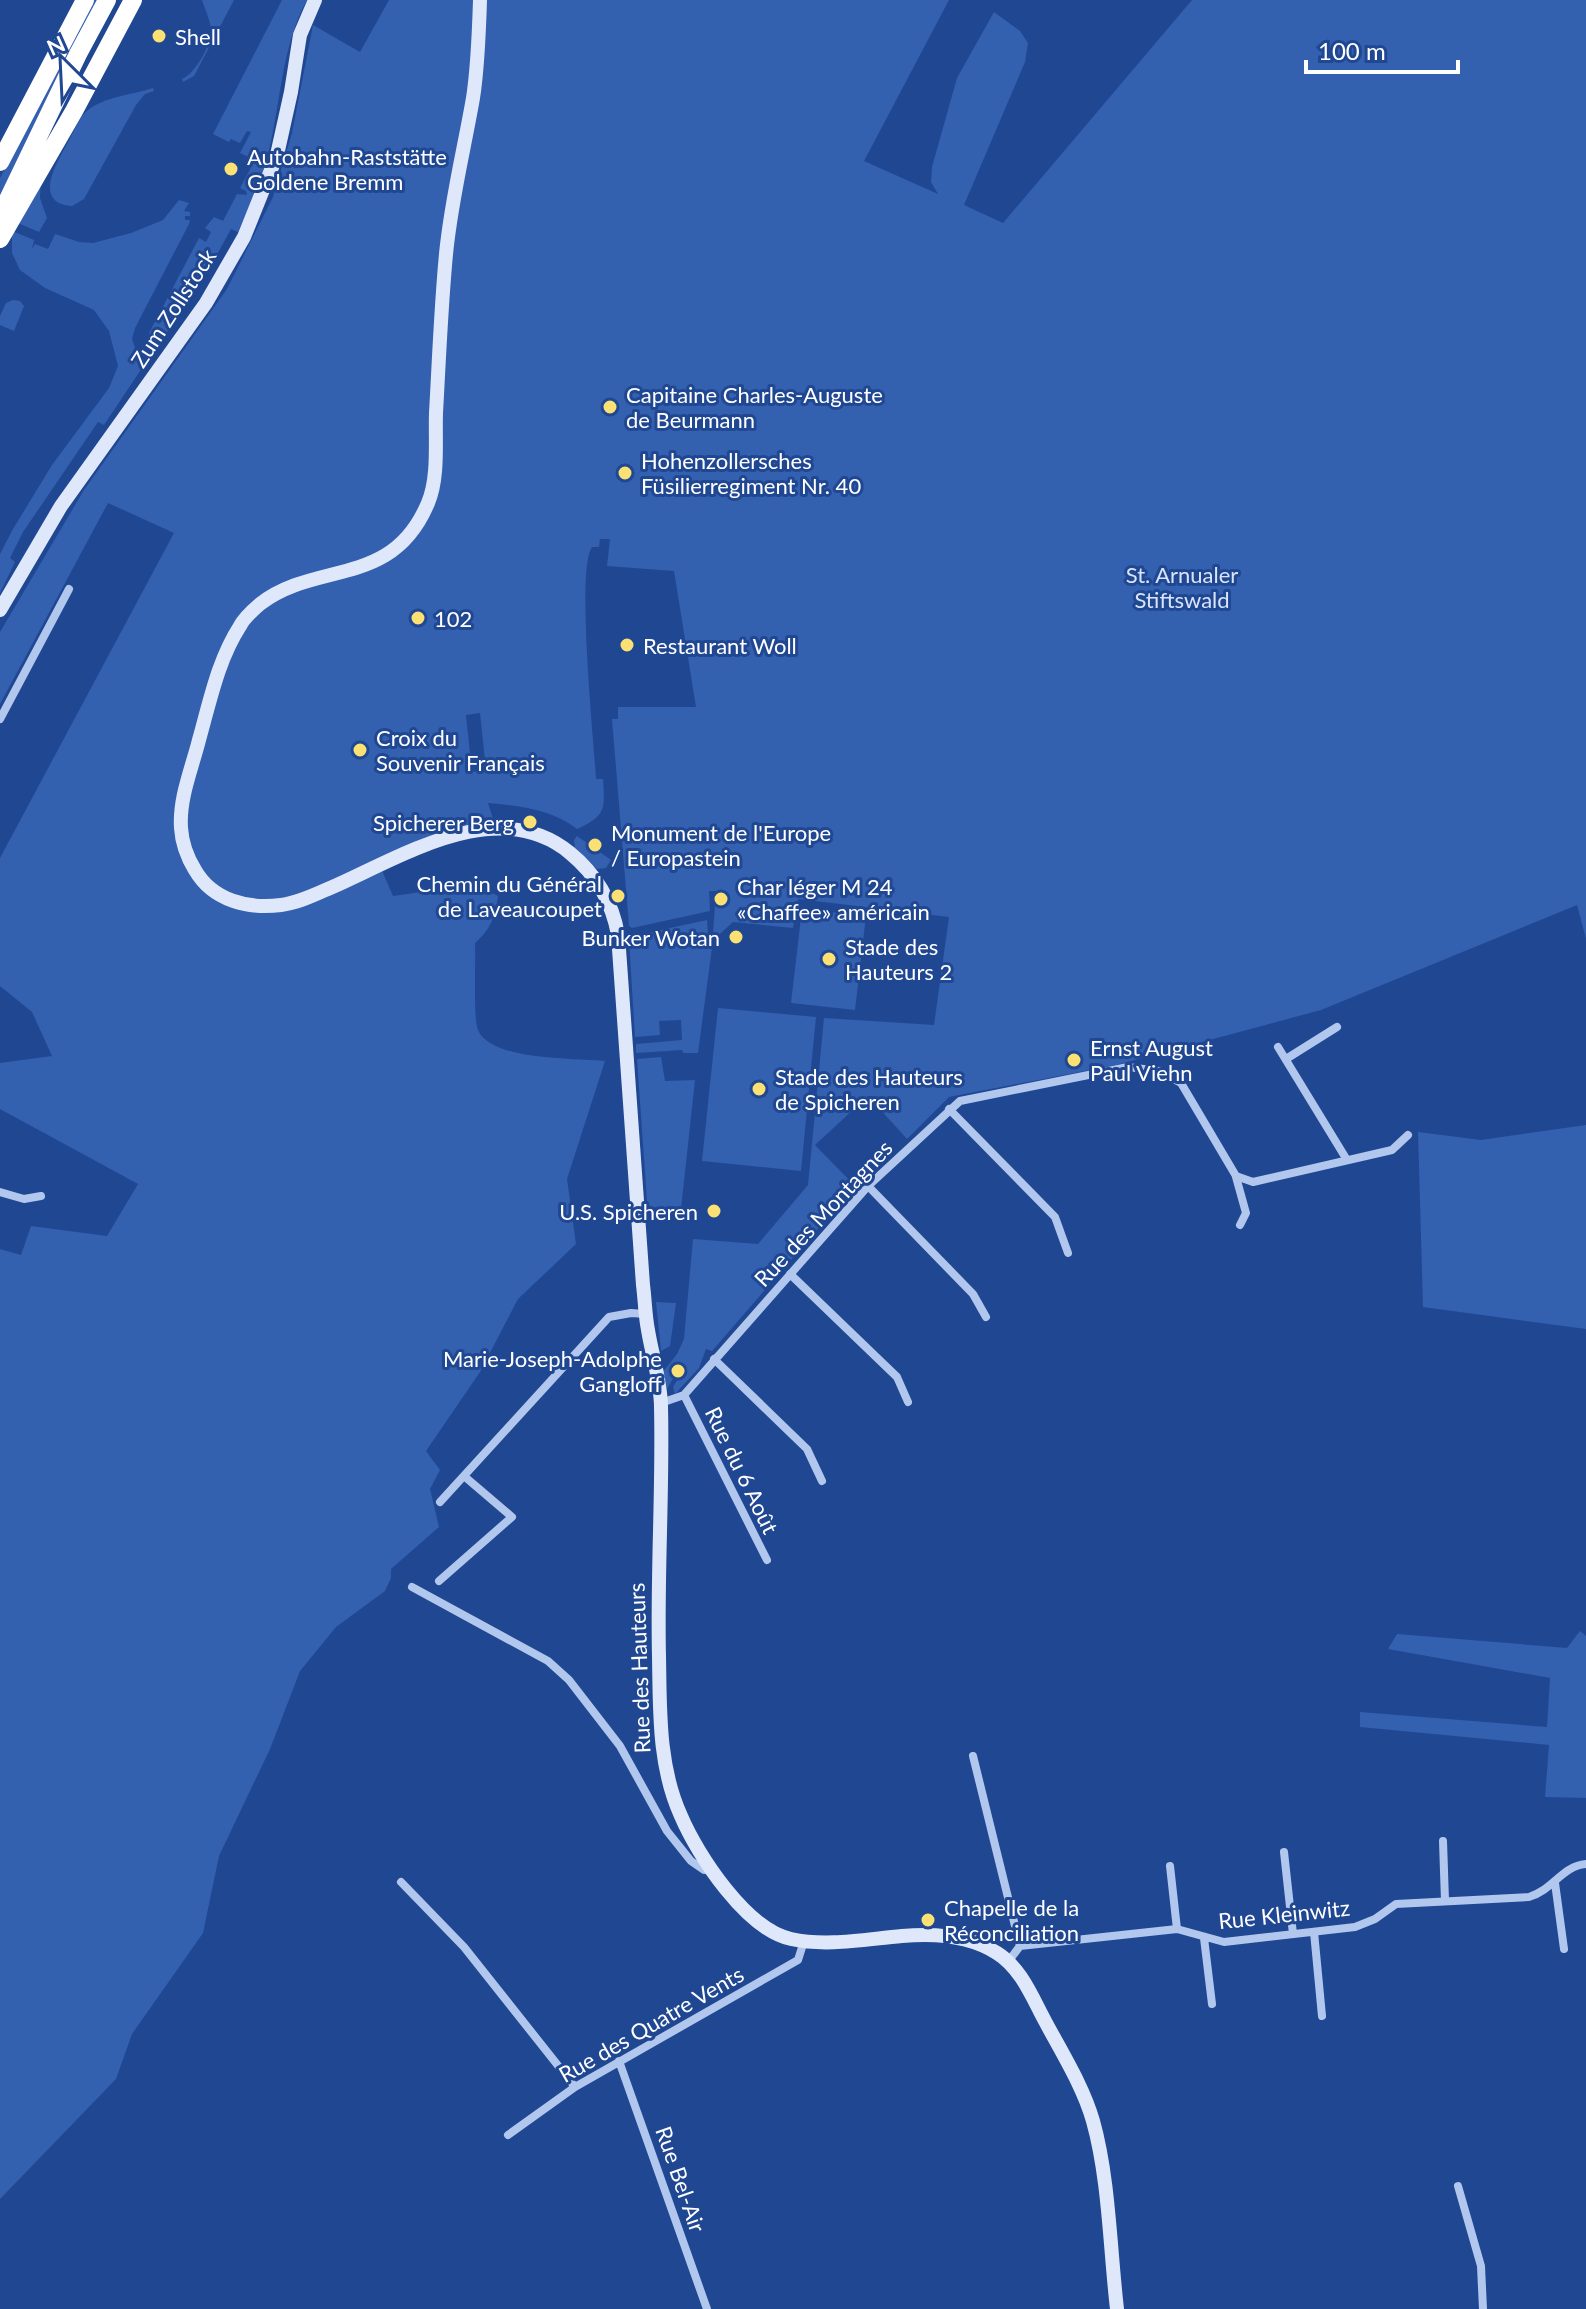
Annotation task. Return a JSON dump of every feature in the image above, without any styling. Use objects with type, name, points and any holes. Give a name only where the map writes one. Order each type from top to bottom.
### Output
[{"type":"highway","points":[[59,48],[70,0]]},
{"type":"highway","points":[[0,162],[85,0]]},
{"type":"highway","points":[[0,216],[107,0]]},
{"type":"highway","points":[[0,239],[74,111],[133,0]]},
{"type":"street","name":"Zum Zollstock","points":[[0,610],[61,506],[206,303],[244,237],[277,155],[300,35],[315,0]]},
{"type":"street","name":"Rue des Hauteurs","points":[[480,0],[474,94],[455,188],[446,254],[435,463],[430,500],[409,536],[379,560],[292,588],[262,603],[241,623],[210,696],[188,778],[181,816],[183,846],[199,877],[229,900],[248,906],[284,905],[413,851],[474,830],[513,828],[561,845],[582,862],[603,887],[618,935],[647,1321],[661,1403],[657,1569],[660,1725],[667,1776],[681,1817],[713,1869],[758,1923],[776,1934],[824,1943],[920,1934],[952,1936],[987,1947],[1008,1962],[1023,1980],[1080,2087],[1092,2118],[1100,2147],[1117,2309]]},
{"type":"street","points":[[0,719],[69,589]]},
{"type":"street","points":[[1286,1059],[1337,1027]]},
{"type":"street","points":[[1278,1047],[1347,1160]]},
{"type":"street","name":"Rue des Montagnes","points":[[684,1395],[868,1186],[949,1109],[968,1099],[1128,1067],[1159,1071],[1174,1076],[1181,1083],[1236,1176]]},
{"type":"street","points":[[949,1109],[1055,1217],[1068,1253]]},
{"type":"street","points":[[1236,1176],[1253,1182],[1392,1150],[1408,1135]]},
{"type":"street","points":[[1236,1176],[1246,1213],[1240,1225]]},
{"type":"street","points":[[868,1186],[973,1294],[986,1317]]},
{"type":"street","points":[[0,1192],[24,1199],[41,1196]]},
{"type":"street","points":[[790,1274],[897,1377],[908,1402]]},
{"type":"street","points":[[440,1502],[609,1317],[647,1321]]},
{"type":"street","points":[[714,1359],[807,1449],[822,1481]]},
{"type":"street","points":[[661,1403],[684,1395]]},
{"type":"street","name":"Rue du 6 Août","points":[[684,1395],[767,1560]]},
{"type":"street","points":[[439,1581],[512,1517],[464,1476]]},
{"type":"street","points":[[412,1587],[548,1661],[569,1680],[620,1746],[667,1831],[691,1861],[704,1870],[713,1869]]},
{"type":"street","points":[[973,1756],[1020,1946],[1008,1962]]},
{"type":"street","points":[[1443,1841],[1445,1901]]},
{"type":"street","points":[[1284,1852],[1293,1934]]},
{"type":"street","name":"Rue Kleinwitz","points":[[1020,1946],[1177,1929],[1224,1942],[1355,1927],[1375,1919],[1396,1904],[1529,1897],[1542,1893],[1569,1868],[1586,1864]]},
{"type":"street","points":[[1170,1866],[1177,1929]]},
{"type":"street","points":[[401,1882],[464,1947],[575,2087]]},
{"type":"street","points":[[1555,1883],[1564,1949]]},
{"type":"street","points":[[1314,1932],[1322,2016]]},
{"type":"street","points":[[1204,1938],[1212,2004]]},
{"type":"street","name":"Rue des Quatre Vents","points":[[508,2135],[575,2087],[798,1960],[804,1941]]},
{"type":"street","name":"Rue Bel-Air","points":[[619,2061],[707,2309]]},
{"type":"street","points":[[1458,2186],[1481,2266],[1483,2309]]},
{"type":"green space","points":[[92,0],[99,0],[55,81],[0,197],[0,178]]},
{"type":"green space","points":[[202,0],[234,0],[194,76],[183,82],[182,79],[201,58],[210,37],[210,23]]},
{"type":"green space","points":[[282,0],[307,0],[287,54],[269,150],[259,182],[238,232],[231,229],[209,269],[152,355],[149,333],[199,238],[206,242],[211,232],[205,228],[214,217],[223,221],[237,194],[247,195],[240,188],[255,160],[240,153],[251,132],[247,131],[240,143],[231,139],[229,142],[213,134]]},
{"type":"green space","name":"St. Arnualer Stiftswald","points":[[389,0],[949,0],[864,161],[938,194],[931,182],[932,167],[957,78],[994,12],[1020,31],[1028,43],[1025,62],[964,205],[1003,223],[1192,0],[1586,0],[1586,939],[1577,905],[1321,1010],[1116,1065],[949,1097],[907,1139],[868,1096],[815,1145],[855,1186],[712,1351],[706,1349],[699,1368],[675,1394],[673,1387],[684,1369],[676,1365],[672,1373],[675,1375],[667,1389],[663,1372],[684,1339],[693,1239],[758,1244],[808,1185],[824,1018],[934,1025],[949,917],[798,899],[793,928],[733,922],[713,940],[698,1053],[683,1053],[682,1050],[636,1053],[636,1044],[682,1040],[681,1020],[659,1021],[660,1035],[635,1037],[629,940],[633,936],[707,920],[708,933],[713,933],[716,891],[709,891],[710,911],[632,928],[629,926],[612,719],[618,719],[618,707],[696,707],[674,571],[607,566],[610,539],[600,539],[599,547],[592,547],[587,562],[586,620],[596,779],[603,779],[604,789],[602,810],[594,820],[577,829],[546,813],[488,803],[496,828],[380,866],[393,896],[462,889],[498,896],[491,922],[475,943],[476,1024],[486,1040],[516,1053],[605,1061],[567,1179],[576,1244],[518,1299],[480,1372],[426,1451],[440,1470],[430,1489],[439,1527],[391,1569],[385,1591],[336,1627],[300,1671],[270,1749],[219,1856],[203,1933],[132,2034],[116,2079],[0,2199],[0,1249],[21,1255],[31,1226],[107,1236],[138,1184],[0,1109],[0,1063],[52,1056],[32,1012],[0,986],[0,858],[174,533],[108,503],[0,704],[0,632],[84,490],[227,289],[273,197],[292,133],[313,25],[360,52]],"holes":[[[480,713],[486,770],[472,772],[466,715]]]},
{"type":"green space","points":[[153,88],[154,91],[145,94],[136,105],[84,199],[72,206],[60,203],[53,197],[50,189],[54,170],[85,113],[102,102]]},
{"type":"green space","points":[[41,179],[40,198],[47,218],[39,232],[18,223]]},
{"type":"green space","points":[[179,200],[189,203],[184,211],[190,212],[190,216],[185,216],[185,220],[190,220],[189,224],[132,339],[142,368],[104,425],[98,422],[23,532],[10,558],[15,562],[0,593],[0,554],[52,465],[109,388],[118,366],[109,331],[94,310],[45,288],[20,270],[12,253],[12,231],[34,240],[32,249],[35,244],[48,249],[55,234],[93,243],[163,220]]},
{"type":"green space","points":[[20,301],[24,306],[14,331],[0,325],[6,303]]},
{"type":"green space","points":[[577,836],[611,860],[606,868],[597,869],[575,848]]},
{"type":"green space","name":"Stade des Hauteurs 2","points":[[802,909],[866,916],[855,1010],[791,1003]]},
{"type":"green space","name":"Stade des Hauteurs de Spicheren","points":[[718,1008],[816,1017],[801,1171],[702,1161]]},
{"type":"green space","points":[[661,1057],[665,1081],[695,1080],[681,1209],[650,1207],[647,1201],[637,1059]]},
{"type":"green space","points":[[1586,1125],[1586,1329],[1423,1307],[1418,1132],[1481,1140]]},
{"type":"green space","points":[[656,1302],[676,1303],[670,1346],[661,1351]]},
{"type":"green space","points":[[1580,1631],[1586,1636],[1586,1798],[1545,1797],[1549,1745],[1360,1727],[1360,1712],[1547,1727],[1550,1678],[1388,1649],[1397,1634],[1567,1648]]},
{"type":"place","name":"Shell","points":[[159,36]]},
{"type":"place","name":"Autobahn-Raststätte Goldene Bremm","points":[[231,169]]},
{"type":"place","name":"Capitaine Charles-Auguste de Beurmann","points":[[610,407]]},
{"type":"place","name":"Hohenzollersches Füsilierregiment Nr. 40","points":[[625,473]]},
{"type":"place","name":"102","points":[[418,618]]},
{"type":"place","name":"Restaurant Woll","points":[[627,645]]},
{"type":"place","name":"Croix du Souvenir Français","points":[[360,750]]},
{"type":"place","name":"Spicherer Berg","points":[[530,822]]},
{"type":"place","name":"Monument de l'Europe / Europastein","points":[[595,845]]},
{"type":"place","name":"Chemin du Général de Laveaucoupet","points":[[618,896]]},
{"type":"place","name":"Char léger M 24 «Chaffee» américain","points":[[721,899]]},
{"type":"place","name":"Bunker Wotan","points":[[736,937]]},
{"type":"place","name":"Stade des Hauteurs 2","points":[[829,959]]},
{"type":"place","name":"Ernst August Paul Viehn","points":[[1074,1060]]},
{"type":"place","name":"Stade des Hauteurs de Spicheren","points":[[759,1089]]},
{"type":"place","name":"U.S. Spicheren","points":[[714,1211]]},
{"type":"place","name":"Marie-Joseph-Adolphe Gangloff","points":[[678,1371]]},
{"type":"place","name":"Chapelle de la Réconciliation","points":[[928,1920]]}]
